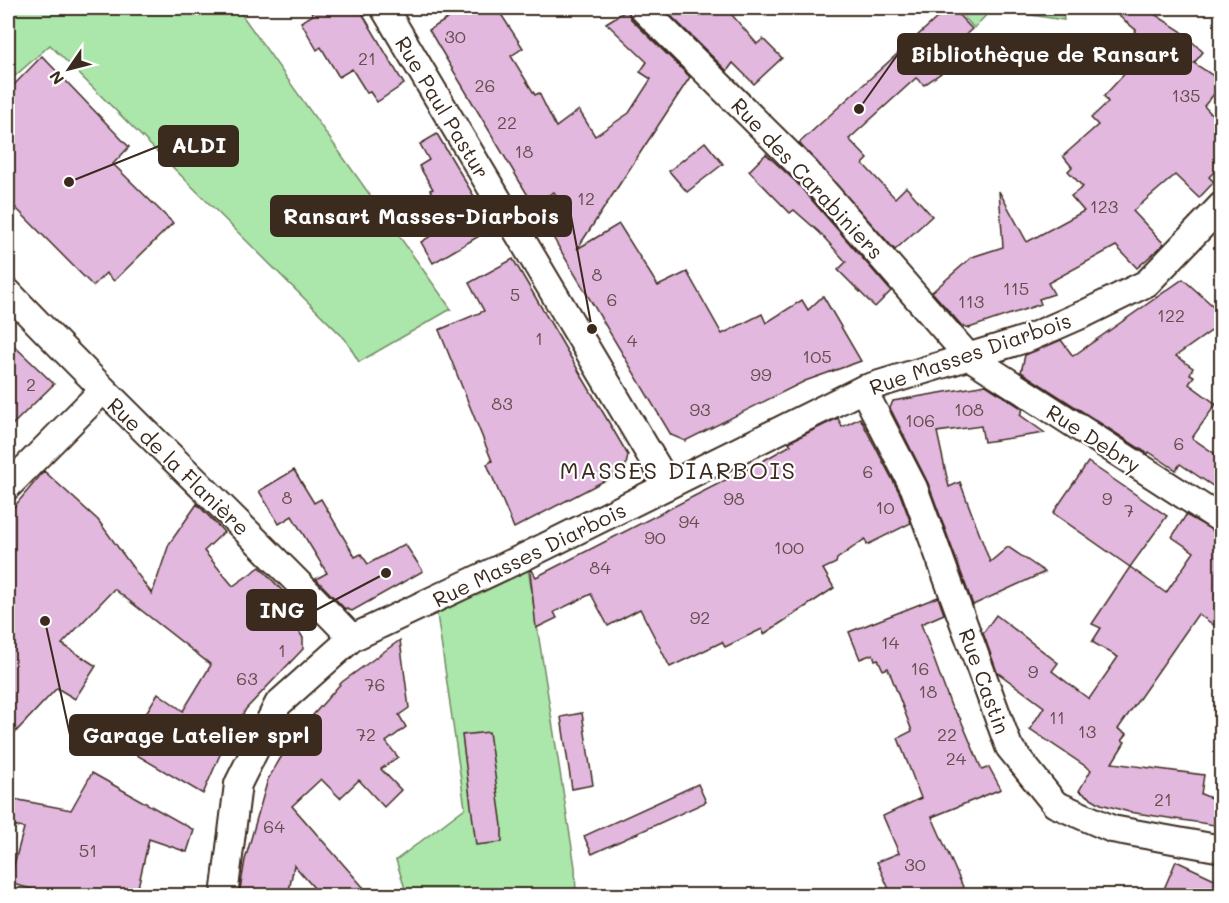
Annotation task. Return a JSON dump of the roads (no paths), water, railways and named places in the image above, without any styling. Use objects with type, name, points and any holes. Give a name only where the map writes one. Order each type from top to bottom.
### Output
[{"type":"street","name":"Rue Paul Pastur","points":[[384,8],[668,484]]},
{"type":"street","name":"Rue des Carabiniers","points":[[642,8],[807,172],[924,303],[967,356]]},
{"type":"street","name":"Rue Masses Diarbois","points":[[224,896],[238,784],[278,704],[352,638],[526,556],[863,389],[1029,338],[1147,282],[1221,205]]},
{"type":"street","name":"Rue de la Flanière","points":[[8,292],[102,391],[164,447],[352,638]]},
{"type":"street","name":"Rue Debry","points":[[967,356],[1221,520]]},
{"type":"street","name":"Rue Castin","points":[[863,389],[914,488],[1009,747],[1055,804],[1112,829],[1221,849]]},
{"type":"street","points":[[8,486],[102,391]]},
{"type":"place","name":"Bibliothèque de Ransart","points":[[859,109]]},
{"type":"place","name":"ALDI","points":[[69,182]]},
{"type":"place","name":"Ransart Masses-Diarbois","points":[[592,329]]},
{"type":"place","name":"ING","points":[[386,573]]},
{"type":"place","name":"Garage Latelier sprl","points":[[45,621]]},
{"type":"district","name":"MASSES DIARBOIS","points":[[678,469]]}]
